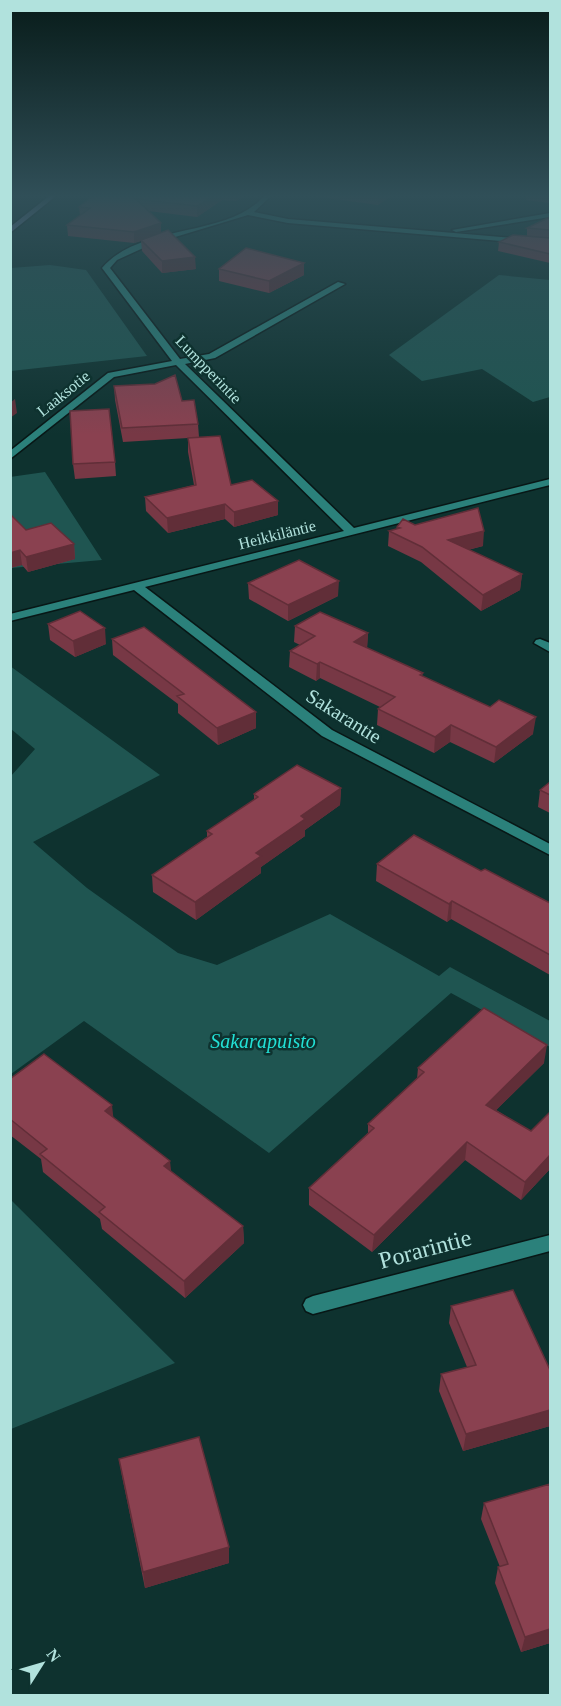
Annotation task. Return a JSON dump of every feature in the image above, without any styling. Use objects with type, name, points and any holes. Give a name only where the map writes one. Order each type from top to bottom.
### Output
[{"type":"street","name":"Lumpperintie","points":[[112,276],[178,362],[352,533]]},
{"type":"street","name":"Laaksotie","points":[[10,456],[111,375],[212,356],[341,284]]},
{"type":"street","name":"Heikkiläntie","points":[[10,618],[548,485]]},
{"type":"street","name":"Sakarantie","points":[[136,586],[327,734],[550,850]]},
{"type":"street","name":"Porarintie","points":[[313,1305],[550,1243]]},
{"type":"green space","points":[[11,276],[90,276],[147,356],[11,371]]},
{"type":"green space","points":[[498,276],[550,280],[550,397],[533,402],[482,369],[422,381],[389,355]]},
{"type":"green space","points":[[45,472],[102,560],[11,568],[10,477]]},
{"type":"green space","name":"Sakarapuisto","points":[[10,666],[160,775],[33,842],[87,888],[178,953],[217,965],[330,914],[439,976],[450,967],[550,1021],[550,1047],[451,993],[269,1153],[84,1021],[11,1074],[11,776],[35,749],[11,729]]},
{"type":"green space","points":[[11,1200],[175,1363],[11,1429]]},
{"type":"building","points":[[247,276],[279,276],[269,281]]},
{"type":"building","points":[[175,375],[182,401],[194,400],[198,424],[122,428],[114,386],[155,384]]},
{"type":"building","points":[[109,409],[115,462],[73,464],[70,411]]},
{"type":"building","points":[[220,436],[231,485],[252,480],[278,501],[234,512],[225,504],[167,518],[145,497],[196,485],[188,438]]},
{"type":"building","points":[[478,508],[484,531],[448,540],[522,574],[483,595],[422,547],[389,531],[400,528],[397,527],[403,519],[415,525]]},
{"type":"building","points":[[10,514],[26,530],[51,523],[74,544],[26,557],[20,550],[10,553]]},
{"type":"building","points":[[299,560],[339,581],[288,605],[248,583]]},
{"type":"building","points":[[80,611],[105,628],[73,641],[48,624]]},
{"type":"building","points":[[320,612],[368,633],[354,642],[423,673],[420,675],[490,707],[499,700],[536,717],[496,747],[451,725],[435,737],[378,709],[395,697],[320,662],[317,664],[290,651],[315,636],[295,626]]},
{"type":"building","points":[[144,627],[256,712],[217,728],[177,696],[184,694],[112,639]]},
{"type":"building","points":[[297,765],[341,788],[301,816],[305,819],[256,853],[261,856],[195,902],[152,875],[212,834],[207,831],[258,797],[254,794]]},
{"type":"building","points":[[550,782],[550,795],[540,790]]},
{"type":"building","points":[[414,835],[481,871],[485,869],[550,903],[550,955],[452,901],[449,904],[377,864]]},
{"type":"building","points":[[484,1008],[547,1045],[486,1105],[531,1131],[550,1113],[550,1155],[525,1182],[467,1142],[374,1235],[309,1188],[374,1128],[368,1124],[424,1072],[418,1068]]},
{"type":"building","points":[[44,1054],[112,1105],[105,1111],[170,1161],[164,1166],[243,1226],[184,1281],[99,1212],[105,1207],[40,1154],[47,1149],[10,1119],[10,1079]]},
{"type":"building","points":[[513,1290],[550,1370],[550,1410],[466,1434],[441,1374],[476,1365],[451,1306]]},
{"type":"building","points":[[199,1437],[229,1547],[143,1572],[119,1459]]},
{"type":"building","points":[[550,1484],[550,1629],[525,1637],[498,1567],[508,1564],[484,1503]]}]
